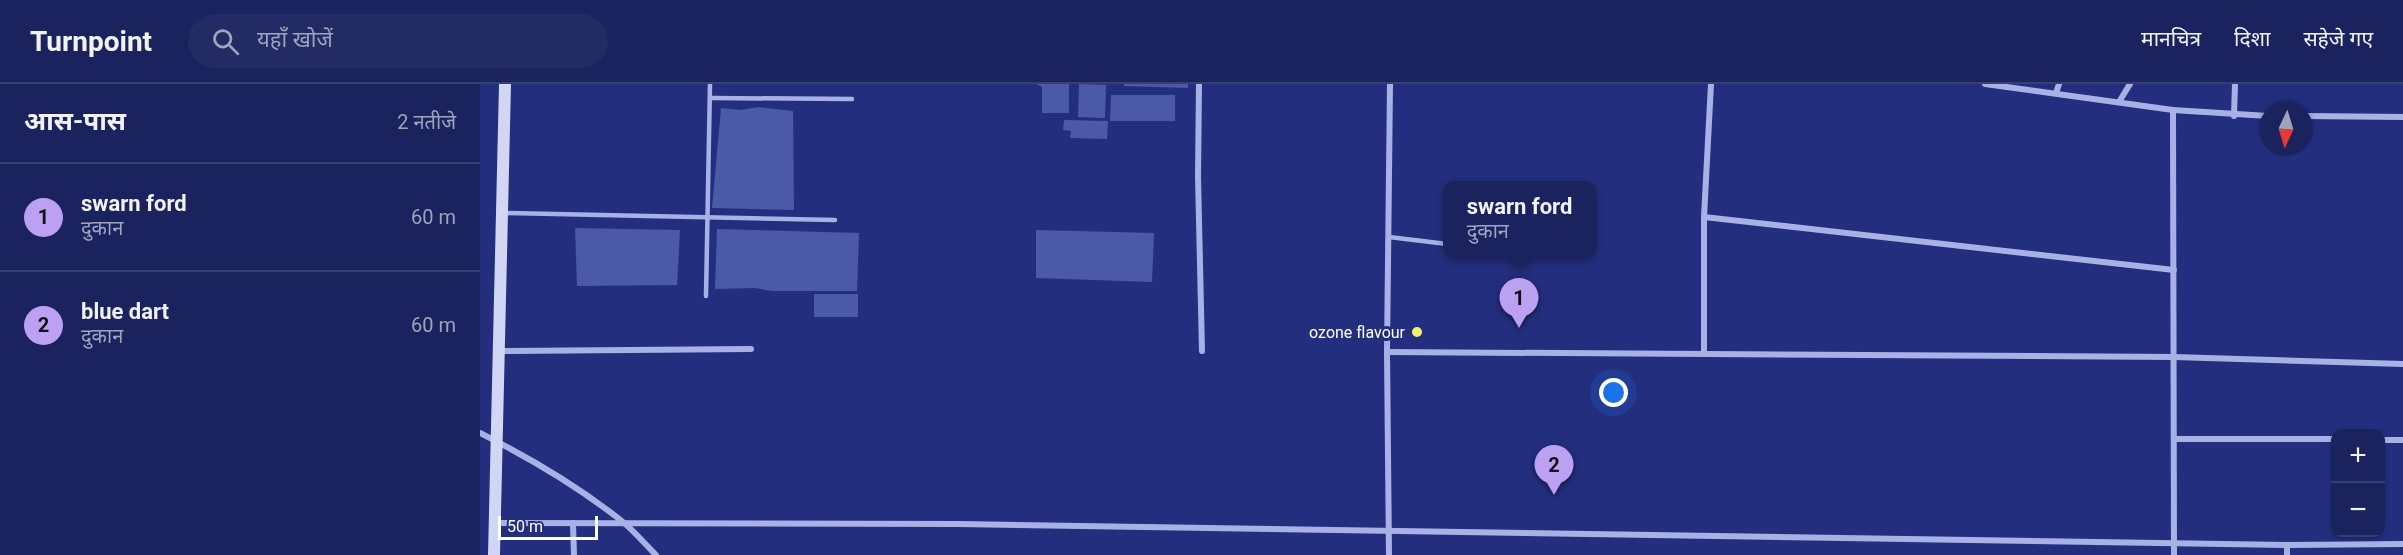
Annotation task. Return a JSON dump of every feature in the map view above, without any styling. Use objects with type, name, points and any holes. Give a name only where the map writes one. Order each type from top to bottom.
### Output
[{"type":"main road","points":[[494,555],[505,84]]},
{"type":"street","points":[[1199,84],[1202,351]]},
{"type":"street","points":[[1389,555],[1387,352],[1390,84]]},
{"type":"street","points":[[1704,354],[1704,217],[1711,84]]},
{"type":"street","points":[[1985,84],[2173,110],[2259,116]]},
{"type":"street","points":[[2056,93],[2059,84]]},
{"type":"street","points":[[2119,102],[2130,84]]},
{"type":"street","points":[[2234,116],[2235,84]]},
{"type":"street","points":[[2173,110],[2174,555]]},
{"type":"street","points":[[2313,116],[2403,117]]},
{"type":"street","points":[[1704,217],[2174,270]]},
{"type":"street","points":[[498,351],[751,349]]},
{"type":"street","points":[[1387,352],[2174,357],[2403,364]]},
{"type":"street","points":[[480,433],[535,462],[624,523],[656,555]]},
{"type":"street","points":[[2174,439],[2331,439]]},
{"type":"street","points":[[2385,440],[2403,440]]},
{"type":"street","points":[[494,523],[958,524],[2174,544],[2403,544]]},
{"type":"street","points":[[573,523],[574,555]]},
{"type":"street","points":[[2287,545],[2287,555]]},
{"type":"lane","points":[[706,296],[710,84]]},
{"type":"lane","points":[[710,98],[852,99]]},
{"type":"lane","points":[[501,213],[835,220]]},
{"type":"lane","points":[[1389,237],[1443,244]]},
{"type":"building","points":[[1036,84],[1069,84],[1069,113],[1042,113],[1042,87]]},
{"type":"building","points":[[1079,84],[1106,85],[1105,118],[1078,117]]},
{"type":"building","points":[[1124,84],[1188,84],[1188,88],[1124,86]]},
{"type":"building","points":[[1111,95],[1175,95],[1175,121],[1110,121]]},
{"type":"building","points":[[758,107],[793,111],[794,210],[712,208],[721,108],[741,110]]},
{"type":"building","points":[[1064,120],[1108,121],[1107,139],[1070,138],[1071,131],[1063,130]]},
{"type":"building","points":[[575,228],[680,230],[677,285],[577,286]]},
{"type":"building","points":[[717,229],[859,233],[857,291],[715,289]]},
{"type":"building","points":[[1036,230],[1154,233],[1152,282],[1036,278]]},
{"type":"building","points":[[814,294],[858,294],[858,317],[814,317]]},
{"type":"place","name":"swarn ford","points":[[1519,328]]},
{"type":"place","name":"ozone flavour","points":[[1417,332]]},
{"type":"place","name":"blue dart","points":[[1554,495]]}]
